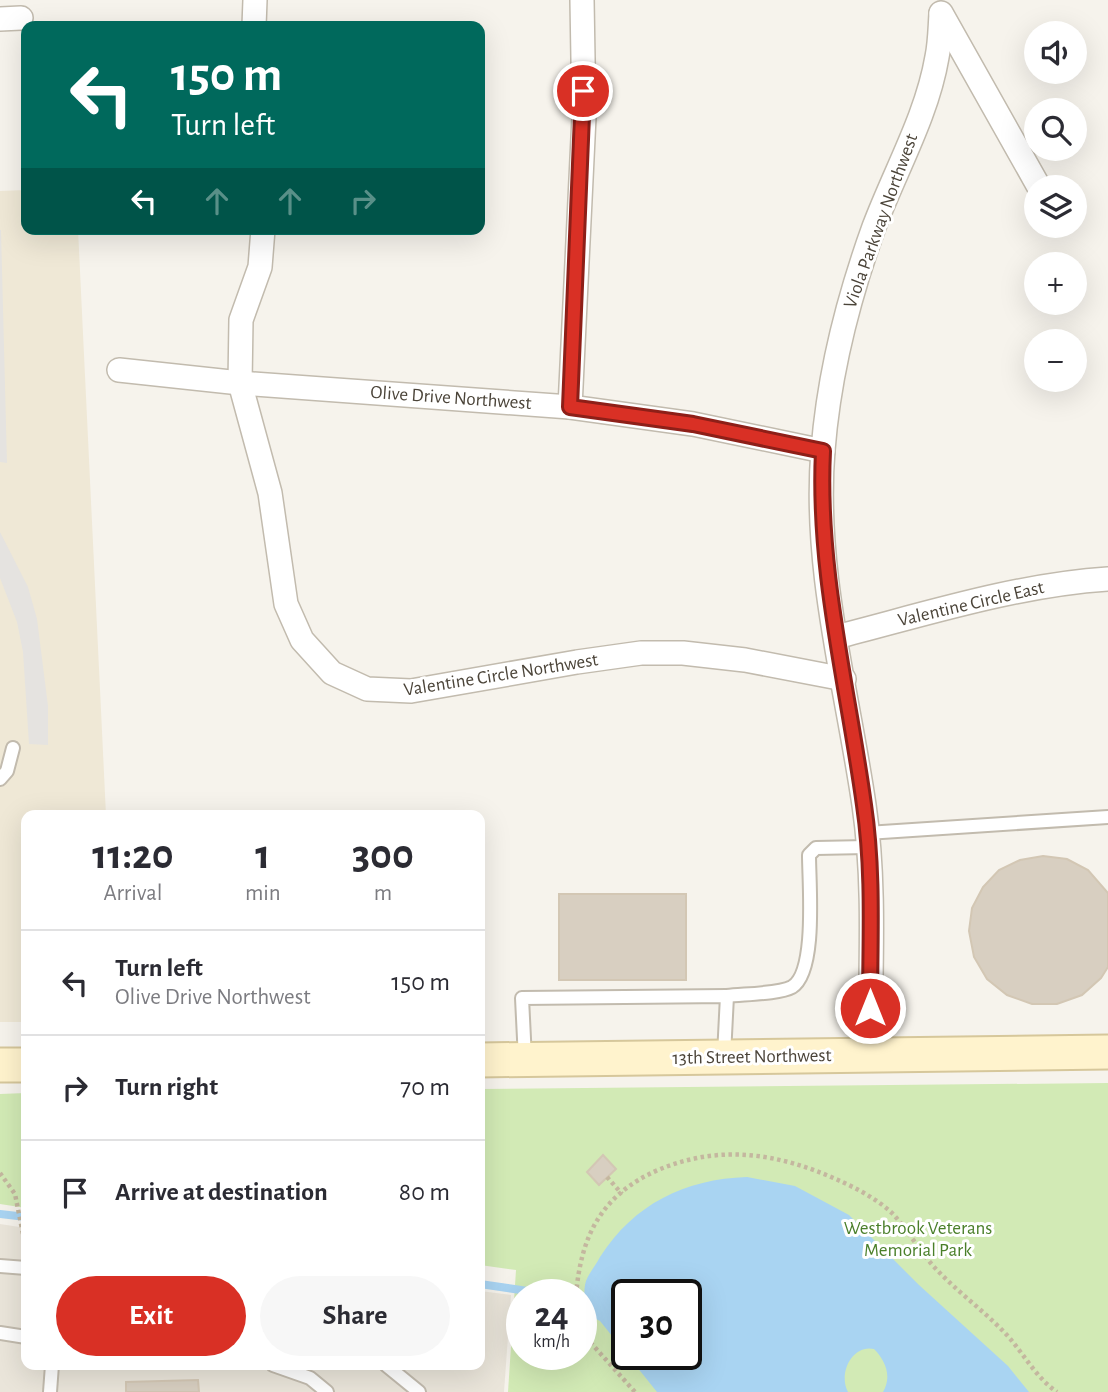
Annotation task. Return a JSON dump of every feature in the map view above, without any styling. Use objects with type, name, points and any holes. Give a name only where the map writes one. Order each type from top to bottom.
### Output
[{"type":"main road","name":"13th Street Northwest","points":[[485,1059],[1108,1052]]},
{"type":"main road","points":[[0,1065],[21,1065]]},
{"type":"street","points":[[254,21],[255,0]]},
{"type":"street","points":[[570,407],[584,117],[582,0]]},
{"type":"street","points":[[941,7],[1032,175]]},
{"type":"street","name":"Viola Parkway Northwest","points":[[870,1056],[867,840],[836,637],[822,521],[823,451],[827,407],[845,321],[875,225],[924,104],[937,57],[941,7]]},
{"type":"street","name":"Valentine Circle Northwest","points":[[263,235],[260,267],[241,320],[240,383],[270,493],[286,604],[293,623],[316,659],[349,683],[367,689],[411,691],[577,662],[655,653],[716,656],[844,679]]},
{"type":"street","name":"Olive Drive Northwest","points":[[119,369],[240,383],[570,407],[693,424],[823,451]]},
{"type":"street","name":"Valentine Circle East","points":[[836,637],[998,595],[1069,582],[1108,579]]},
{"type":"lane","points":[[0,779],[7,771],[13,748]]},
{"type":"lane","points":[[525,1059],[522,998],[727,996],[790,989],[801,979],[808,961],[809,855],[816,848],[867,840],[1108,817]]},
{"type":"lane","points":[[724,1057],[727,996]]},
{"type":"lane","points":[[0,1266],[21,1268]]},
{"type":"lane","points":[[0,1333],[21,1336]]},
{"type":"lane","points":[[50,1392],[52,1370]]},
{"type":"lane","points":[[288,1370],[310,1378],[327,1392]]},
{"type":"lane","points":[[392,1370],[419,1392]]},
{"type":"path","points":[[578,1279],[586,1236],[598,1215],[652,1173],[684,1160],[721,1154],[761,1155],[802,1164],[855,1188],[891,1213],[935,1268],[1019,1348],[1046,1385],[1055,1392]]},
{"type":"path","points":[[0,1173],[15,1194],[21,1221]]},
{"type":"path","points":[[607,1177],[622,1194]]},
{"type":"path","points":[[597,1350],[635,1392]]},
{"type":"shaded area","points":[[21,190],[21,235],[78,235],[106,810],[21,810],[21,1022],[0,1022],[0,191]]},
{"type":"shaded area","points":[[1,230],[7,463],[0,462]]},
{"type":"shaded area","points":[[0,532],[28,587],[37,619],[48,706],[48,745],[29,744],[23,652],[17,622],[0,578]]},
{"type":"shaded area","points":[[0,1224],[21,1227],[21,1370],[485,1370],[485,1292],[506,1294],[504,1392],[0,1392]]},
{"type":"green space","name":"Westbrook Veterans Memorial Park","points":[[1108,1083],[1108,1392],[508,1392],[509,1370],[597,1370],[597,1279],[515,1279],[516,1270],[485,1266],[485,1089]]},
{"type":"green space","points":[[21,1093],[21,1207],[0,1204],[0,1094]]},
{"type":"water","points":[[747,1177],[795,1186],[849,1215],[919,1285],[1008,1366],[1029,1392],[883,1392],[887,1381],[884,1364],[874,1349],[866,1349],[853,1356],[846,1369],[845,1385],[848,1392],[657,1392],[639,1370],[702,1370],[702,1279],[611,1279],[611,1335],[597,1320],[597,1279],[587,1279],[614,1238],[629,1222],[663,1198],[703,1183]]},
{"type":"building","points":[[1043,856],[1067,859],[1088,870],[1108,893],[1108,967],[1101,978],[1082,995],[1057,1004],[1032,1004],[1007,995],[987,979],[974,957],[969,931],[972,908],[983,887],[999,870],[1020,860]]},
{"type":"building","points":[[559,894],[686,894],[686,980],[559,980]]},
{"type":"building","points":[[603,1155],[616,1169],[599,1185],[587,1172]]},
{"type":"building","points":[[198,1380],[199,1392],[126,1392],[126,1382]]},
{"type":"waterway","points":[[0,1214],[21,1216]]},
{"type":"waterway","points":[[485,1285],[506,1288]]},
{"type":"route","points":[[583,91],[579,268],[570,407],[693,424],[823,451],[821,491],[827,579],[867,829],[870,1008]]}]
